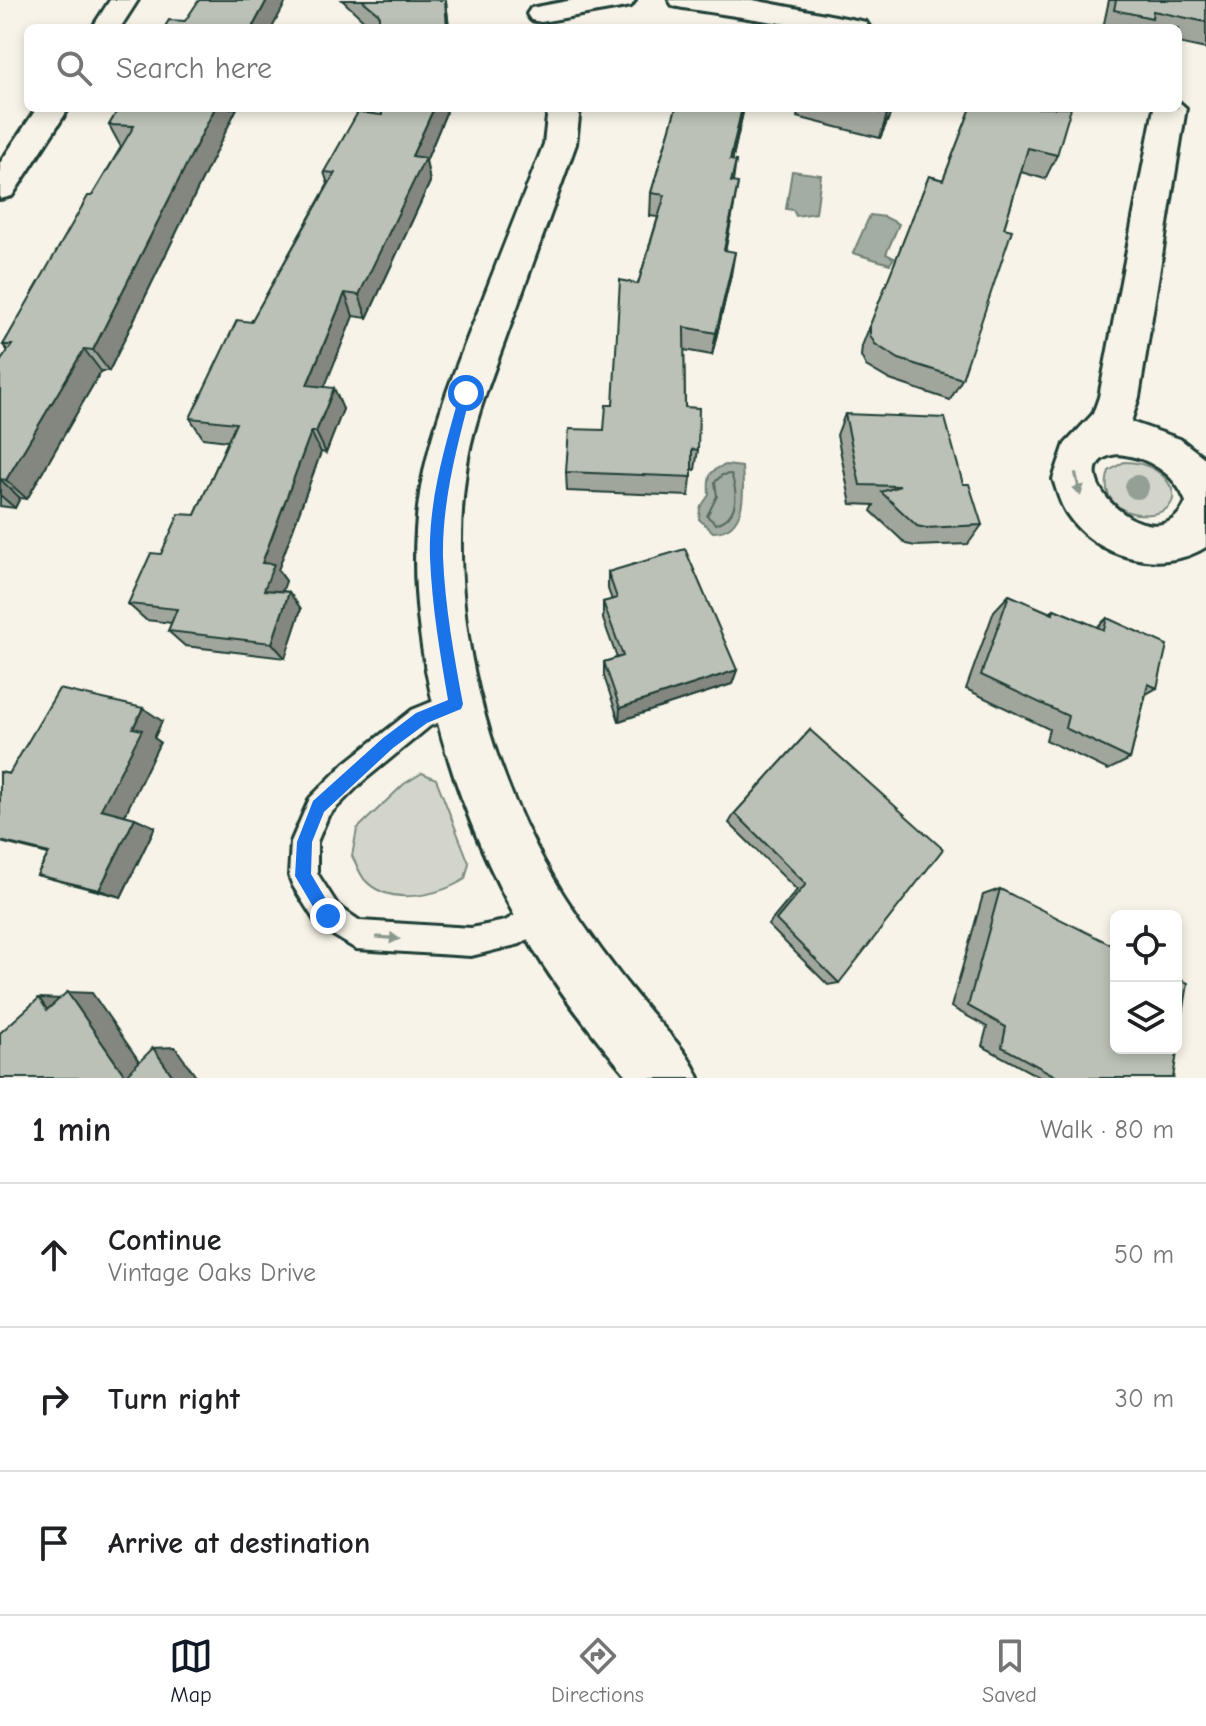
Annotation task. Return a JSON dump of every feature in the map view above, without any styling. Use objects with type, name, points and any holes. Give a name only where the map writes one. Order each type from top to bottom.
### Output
[{"type":"street","points":[[109,24],[124,0]]},
{"type":"street","points":[[539,14],[621,0]]},
{"type":"street","points":[[683,0],[766,10],[836,24]]},
{"type":"street","points":[[1182,106],[1206,111]]},
{"type":"street","points":[[0,188],[50,112]]},
{"type":"street","points":[[564,112],[560,144],[466,393],[445,469],[437,556],[445,641],[456,704],[473,757],[508,843],[543,913],[624,1027],[669,1078]]},
{"type":"street","points":[[1119,397],[1200,483],[1206,502],[1205,517],[1197,531],[1181,540],[1150,543],[1117,532],[1098,519],[1083,503],[1075,486],[1074,469],[1080,455],[1111,422],[1119,397],[1169,112]]},
{"type":"street","points":[[1092,444],[1129,438],[1171,453]]},
{"type":"lane","points":[[456,704],[421,718],[388,743],[319,807],[304,842],[303,876],[328,916],[356,935],[471,942],[510,934],[543,913]]},
{"type":"shaded area","points":[[1124,462],[1146,465],[1164,477],[1173,493],[1170,505],[1160,512],[1145,514],[1129,512],[1115,504],[1107,490],[1109,471]]},
{"type":"shaded area","points":[[422,773],[436,779],[469,863],[465,879],[428,894],[400,896],[386,893],[364,879],[352,856],[357,829],[404,784]]},
{"type":"water","points":[[792,171],[821,175],[816,213],[796,216],[793,210],[786,209]]},
{"type":"water","points":[[870,215],[885,217],[899,224],[886,254],[894,258],[890,264],[853,253]]},
{"type":"water","points":[[726,465],[742,467],[743,498],[738,517],[732,525],[713,532],[699,519],[700,508],[709,495],[712,472]]},
{"type":"building","points":[[199,0],[267,0],[254,24],[166,24],[169,20],[185,21]]},
{"type":"building","points":[[362,0],[445,0],[447,24],[379,24],[379,14]]},
{"type":"building","points":[[1116,0],[1206,0],[1206,22],[1153,11],[1152,18],[1114,10]]},
{"type":"building","points":[[117,112],[213,112],[93,350],[84,349],[6,480],[0,479],[0,362],[12,345],[3,345],[88,196],[92,196],[134,126],[109,125]]},
{"type":"building","points":[[358,112],[382,115],[382,112],[432,112],[412,156],[425,158],[359,295],[345,293],[307,385],[334,388],[316,432],[311,432],[262,563],[274,564],[264,590],[289,592],[272,643],[168,631],[177,609],[128,604],[151,553],[161,554],[179,514],[195,515],[236,423],[190,418],[237,320],[251,322],[335,173],[324,172]]},
{"type":"building","points":[[675,112],[741,112],[730,160],[736,161],[731,182],[738,183],[724,250],[735,252],[716,333],[684,327],[685,407],[699,408],[698,450],[692,449],[692,477],[566,472],[569,429],[604,430],[606,405],[613,405],[620,280],[638,284],[665,195],[651,193]]},
{"type":"building","points":[[969,112],[1070,112],[1057,155],[1028,148],[1004,228],[1012,230],[962,379],[899,359],[875,344],[870,335],[870,325],[929,176],[943,180]]},
{"type":"building","points":[[845,414],[945,418],[963,484],[969,484],[982,525],[917,526],[881,492],[900,486],[860,485]]},
{"type":"building","points":[[685,549],[737,670],[620,708],[604,662],[623,656],[603,602],[617,598],[608,572]]},
{"type":"building","points":[[1009,595],[1053,614],[1054,609],[1104,630],[1107,618],[1167,645],[1157,688],[1148,684],[1130,759],[1065,728],[1068,716],[981,675]]},
{"type":"building","points":[[59,689],[143,708],[133,728],[142,730],[101,809],[135,818],[99,890],[37,875],[49,853],[0,841],[0,772],[9,774]]},
{"type":"building","points":[[810,730],[943,849],[839,983],[776,920],[806,884],[735,813]]},
{"type":"building","points":[[1000,889],[1110,944],[1110,1054],[1177,1054],[1173,1078],[1059,1078],[1002,1047],[1006,1027],[968,1006]]},
{"type":"building","points":[[1182,980],[1188,983],[1182,1021]]},
{"type":"building","points":[[67,992],[125,1076],[153,1048],[174,1078],[0,1078],[0,1033],[39,998],[47,1010]]},
{"type":"route","points":[[328,916],[303,876],[304,842],[319,807],[354,772],[421,718],[456,704],[445,641],[437,556],[445,469],[466,393]]}]
